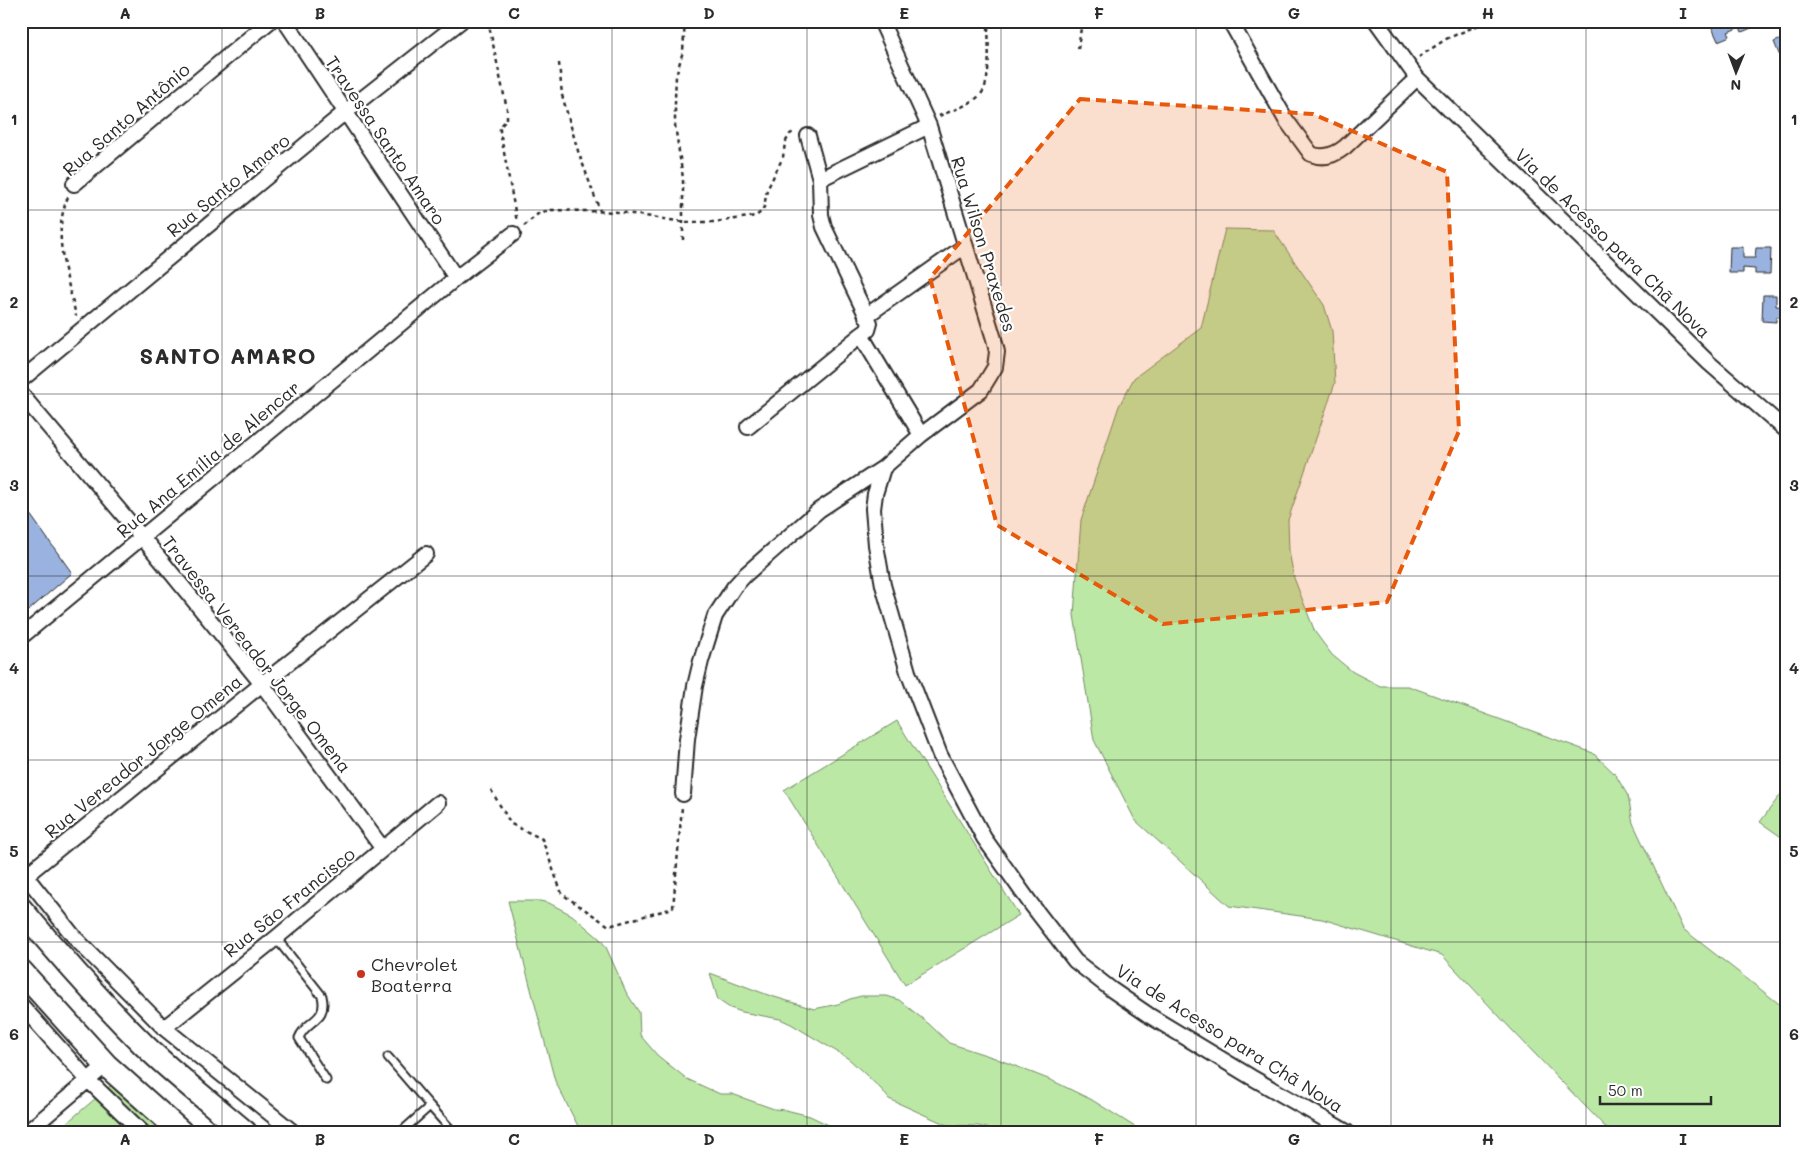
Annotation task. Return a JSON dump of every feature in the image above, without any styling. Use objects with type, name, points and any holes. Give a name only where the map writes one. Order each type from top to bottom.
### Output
[{"type":"highway","points":[[21,909],[49,942],[144,1044],[245,1132]]},
{"type":"highway","points":[[21,971],[106,1065],[178,1131]]},
{"type":"street","name":"Rua Santo Antônio","points":[[74,184],[270,21]]},
{"type":"street","name":"Travessa Santo Amaro","points":[[285,21],[344,113],[456,278]]},
{"type":"street","name":"Rua Santo Amaro","points":[[21,380],[344,113],[461,21]]},
{"type":"street","name":"Rua Wilson Praxedes","points":[[682,794],[687,739],[695,686],[715,616],[734,587],[745,575],[819,510],[882,468],[921,435],[981,390],[995,367],[997,352],[994,339],[928,123],[881,21]]},
{"type":"street","points":[[1230,21],[1286,120],[1311,154],[1317,156],[1325,156],[1340,151],[1417,78]]},
{"type":"street","name":"Via de Acesso para Chã Nova","points":[[1376,21],[1417,78],[1709,364],[1787,431]]},
{"type":"street","points":[[820,179],[928,123]]},
{"type":"street","points":[[748,427],[870,327],[820,215],[820,179],[808,136]]},
{"type":"street","name":"Rua Ana Emília de Alencar","points":[[21,637],[456,278],[513,234]]},
{"type":"street","points":[[866,316],[965,246]]},
{"type":"street","points":[[861,335],[921,435]]},
{"type":"street","name":"Travessa Vereador Jorge Omena","points":[[21,394],[142,537],[262,684],[383,849]]},
{"type":"street","name":"Via de Acesso para Chã Nova","points":[[882,468],[873,509],[876,545],[883,585],[908,672],[930,731],[940,755],[984,838],[1031,904],[1075,960],[1082,966],[1112,990],[1150,1016],[1347,1132]]},
{"type":"street","name":"Rua Vereador Jorge Omena","points":[[23,873],[426,554]]},
{"type":"street","name":"Rua São Francisco","points":[[164,1028],[276,938],[438,803]]},
{"type":"street","points":[[23,873],[75,938],[164,1028],[293,1132]]},
{"type":"street","points":[[21,1005],[88,1080],[142,1132]]},
{"type":"street","points":[[27,1132],[106,1065]]},
{"type":"lane","points":[[276,938],[322,996],[323,1008],[319,1018],[302,1032],[299,1038],[326,1080]]},
{"type":"lane","points":[[388,1057],[453,1132]]},
{"type":"lane","points":[[401,1132],[430,1106]]},
{"type":"path","points":[[488,21],[507,109],[507,119],[500,127],[500,131],[519,231],[539,213],[551,210],[620,212],[683,222],[715,222],[756,216],[764,207],[767,190],[783,157],[785,143],[790,134],[797,130],[804,131],[808,136]]},
{"type":"path","points":[[683,240],[682,178],[675,125],[675,107],[676,76],[683,51],[685,21]]},
{"type":"path","points":[[928,123],[969,103],[981,94],[986,85],[988,21]]},
{"type":"path","points":[[1078,49],[1082,21]]},
{"type":"path","points":[[1408,65],[1446,39],[1488,21]]},
{"type":"path","points":[[559,63],[562,95],[578,151],[600,212]]},
{"type":"path","name":"Rua Santo Antônio","points":[[74,184],[65,204],[60,236],[62,256],[79,332]]},
{"type":"path","points":[[491,790],[511,824],[542,839],[562,894],[609,926],[674,908],[682,794]]},
{"type":"highlighted area","points":[[1080,99],[1313,114],[1447,172],[1459,431],[1387,602],[1163,624],[997,525],[930,278]]},
{"type":"green space","points":[[1225,229],[1273,230],[1324,305],[1332,331],[1335,383],[1288,520],[1289,551],[1294,578],[1315,632],[1332,655],[1353,672],[1380,686],[1408,686],[1593,753],[1615,774],[1628,796],[1633,823],[1683,929],[1787,1010],[1787,1132],[1610,1132],[1442,955],[1322,919],[1229,906],[1135,820],[1094,740],[1074,615],[1081,520],[1119,406],[1134,378],[1201,328]]},
{"type":"green space","points":[[897,721],[1019,915],[905,985],[784,790]]},
{"type":"green space","points":[[1787,786],[1787,841],[1760,822]]},
{"type":"green space","points":[[508,901],[540,901],[549,903],[572,915],[600,939],[606,947],[626,992],[639,1012],[640,1035],[657,1055],[687,1079],[720,1094],[732,1094],[774,1109],[810,1116],[843,1132],[581,1132],[555,1081]]},
{"type":"green space","points":[[710,973],[768,995],[814,1009],[838,1004],[861,996],[887,996],[899,1000],[949,1043],[995,1058],[1053,1081],[1092,1100],[1143,1132],[1005,1132],[978,1126],[947,1125],[889,1099],[849,1059],[791,1024],[780,1019],[730,1008],[718,1000]]},
{"type":"green space","points":[[116,1081],[176,1132],[56,1132]]},
{"type":"building","points":[[1709,21],[1754,21],[1756,26],[1742,32],[1740,27],[1728,32],[1730,36],[1718,41]]},
{"type":"building","points":[[1787,37],[1787,65],[1784,66],[1774,42]]},
{"type":"building","points":[[1730,247],[1743,247],[1743,258],[1755,258],[1756,248],[1771,248],[1770,274],[1755,274],[1755,269],[1743,268],[1743,273],[1729,273]]},
{"type":"building","points":[[1763,295],[1776,295],[1776,306],[1787,307],[1787,317],[1776,317],[1776,322],[1762,321]]},
{"type":"building","points":[[27,510],[72,573],[21,617],[21,515]]},
{"type":"place","name":"Chevrolet Boaterra","points":[[361,974]]},
{"type":"district","name":"SANTO AMARO","points":[[228,355]]}]
